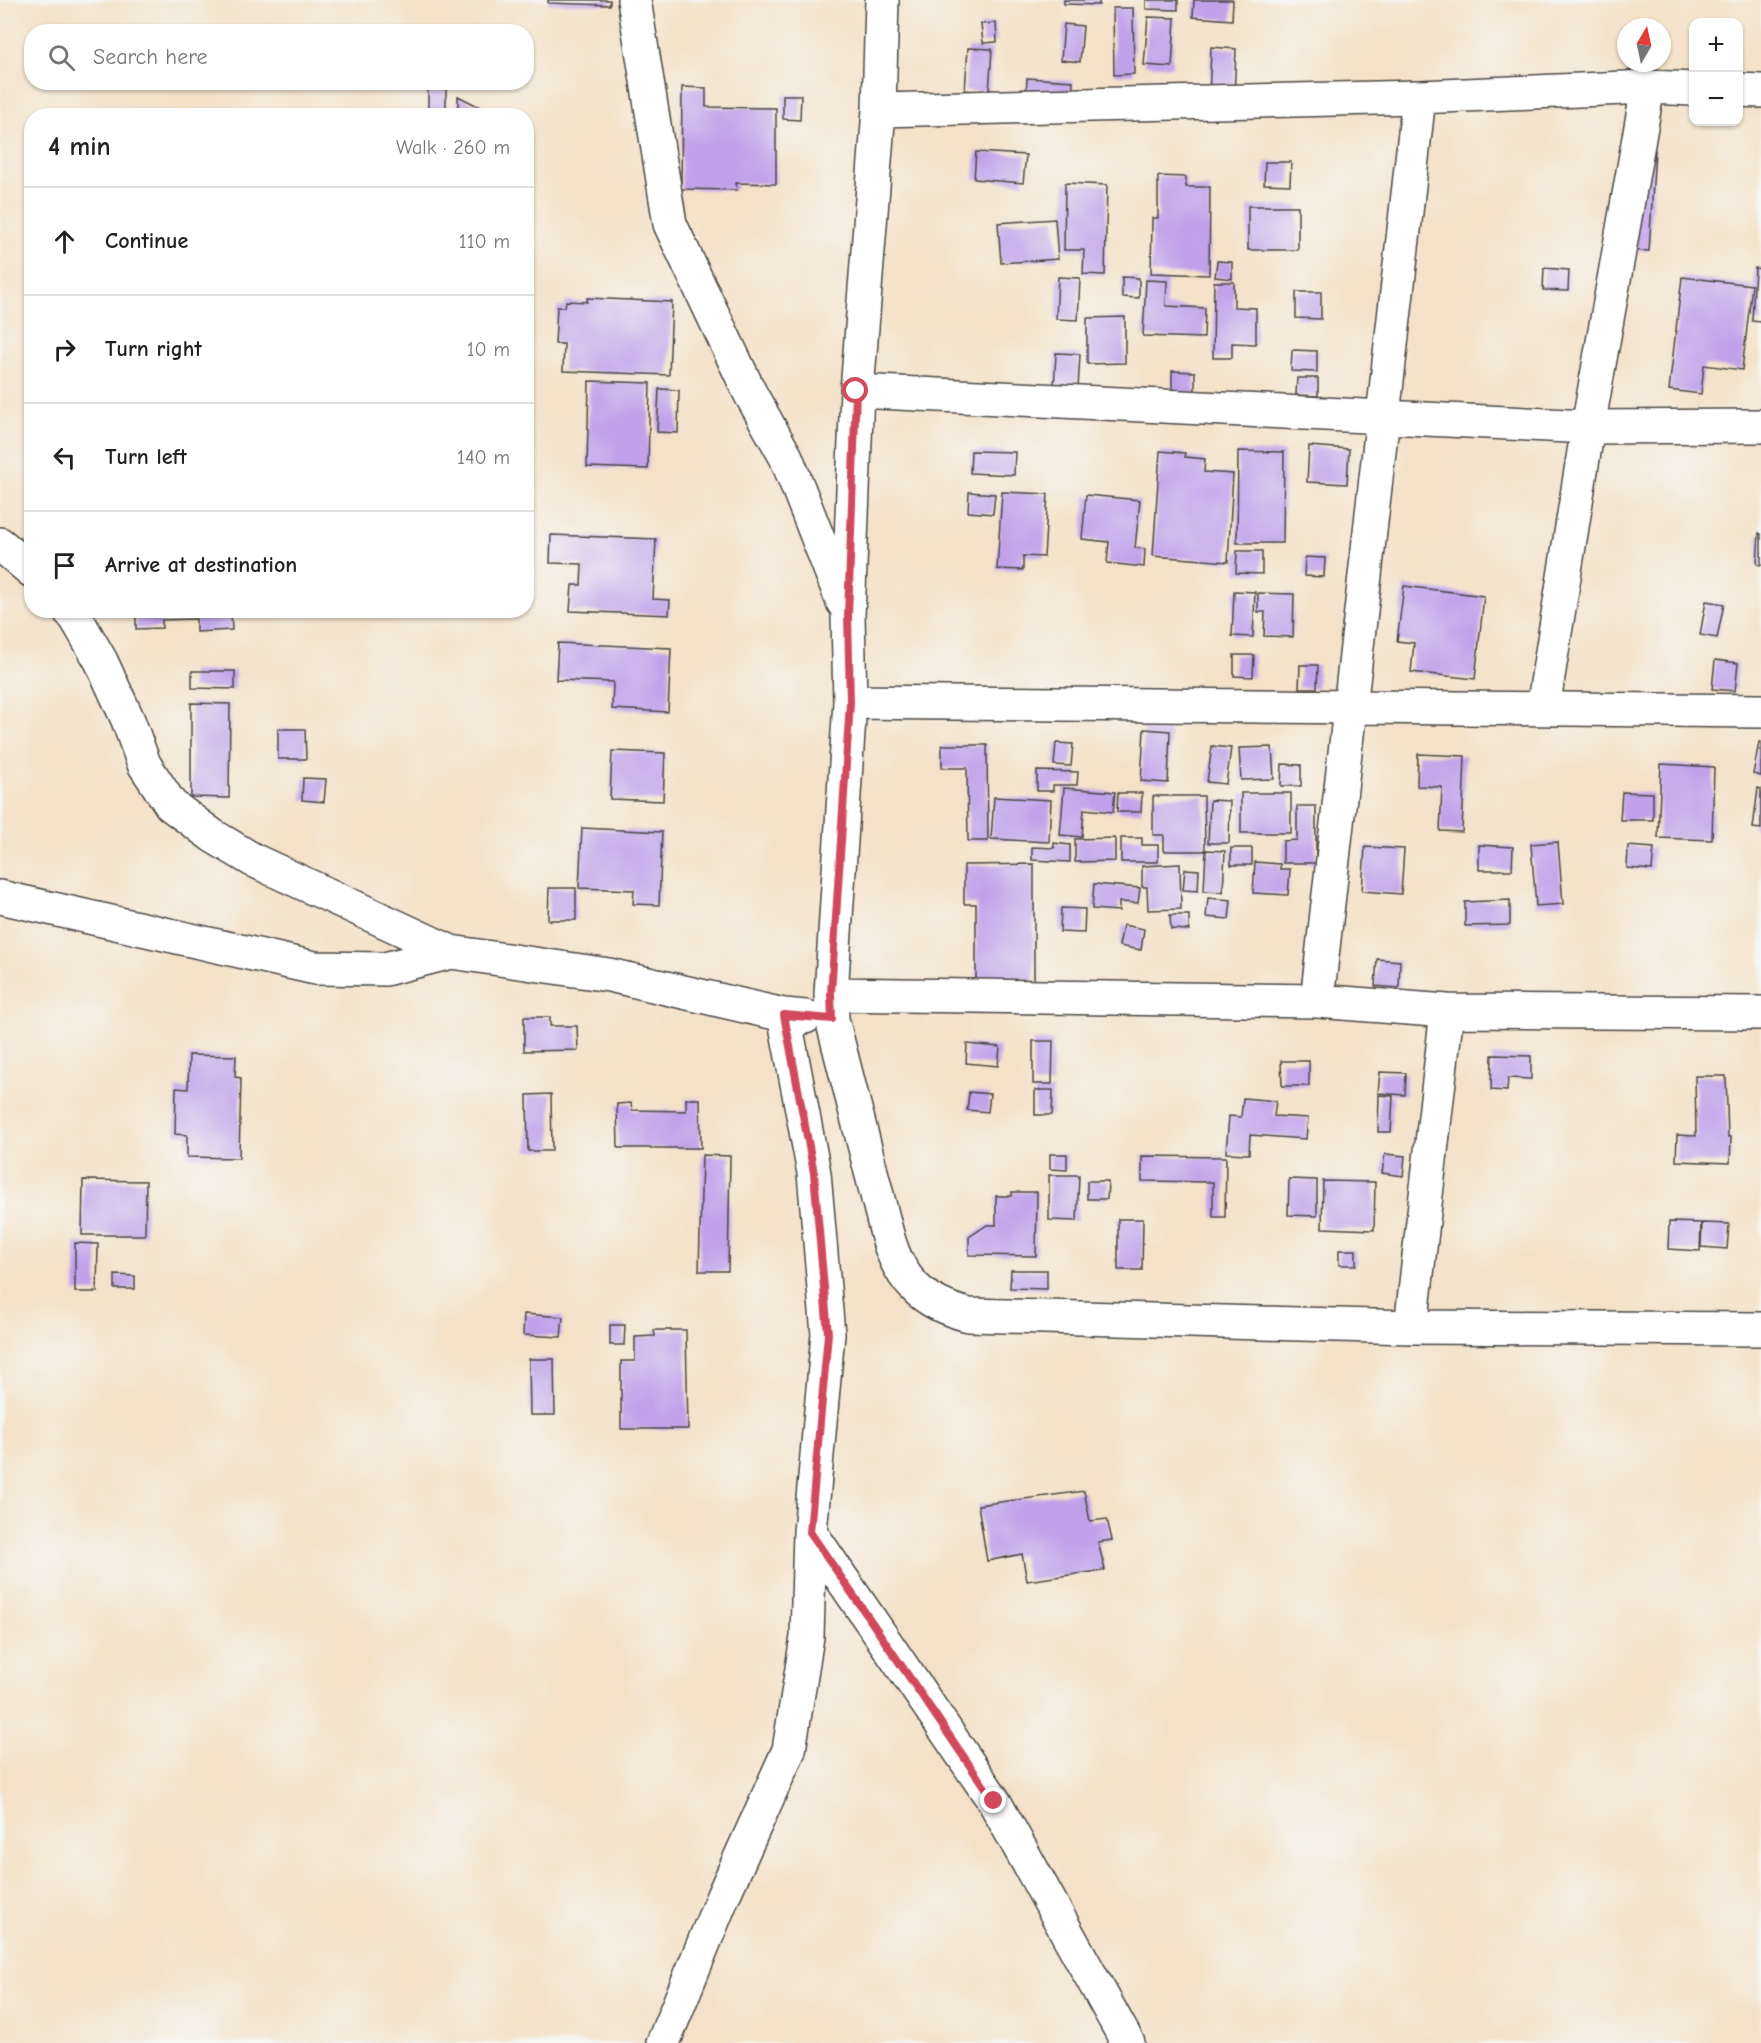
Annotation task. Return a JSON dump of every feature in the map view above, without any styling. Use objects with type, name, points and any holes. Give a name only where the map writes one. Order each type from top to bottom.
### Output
[{"type":"street","points":[[634,0],[670,224],[750,393],[786,457],[848,616]]},
{"type":"street","points":[[882,0],[879,110],[856,391],[848,616],[850,702],[832,1006],[892,1254],[901,1272],[931,1301],[949,1310],[969,1315],[1411,1327],[1761,1329]]},
{"type":"street","points":[[879,110],[1419,96],[1648,87],[1689,88]]},
{"type":"street","points":[[1543,708],[1588,427],[1648,87]]},
{"type":"street","points":[[1743,90],[1761,91]]},
{"type":"street","points":[[1317,1001],[1352,706],[1381,417],[1419,96]]},
{"type":"street","points":[[856,391],[1588,427],[1761,426]]},
{"type":"street","points":[[0,544],[24,564]]},
{"type":"street","points":[[76,618],[100,661],[128,720],[144,764],[171,805],[213,836],[253,860],[451,952],[609,975],[784,1015],[832,1006],[1317,1001],[1447,1011],[1761,1013]]},
{"type":"street","points":[[850,702],[1761,711]]},
{"type":"street","points":[[0,897],[315,968],[385,969],[451,952]]},
{"type":"street","points":[[1411,1327],[1447,1011]]},
{"type":"street","points":[[663,2043],[723,1896],[789,1750],[807,1637],[810,1532],[828,1334],[814,1173],[784,1015]]},
{"type":"street","points":[[810,1532],[994,1801],[1128,2043]]},
{"type":"building","points":[[548,0],[610,0],[610,5],[548,3]]},
{"type":"building","points":[[1064,0],[1099,0],[1099,5],[1064,4]]},
{"type":"building","points":[[1146,0],[1178,0],[1178,10],[1146,9]]},
{"type":"building","points":[[1194,0],[1233,0],[1232,20],[1193,17]]},
{"type":"building","points":[[1113,8],[1133,8],[1134,74],[1114,75]]},
{"type":"building","points":[[1148,17],[1175,18],[1172,67],[1144,65]]},
{"type":"building","points":[[996,23],[997,42],[983,43],[981,24]]},
{"type":"building","points":[[1064,24],[1083,26],[1080,62],[1061,60]]},
{"type":"building","points":[[1211,47],[1236,49],[1234,101],[1209,100]]},
{"type":"building","points":[[968,48],[992,49],[989,93],[965,90]]},
{"type":"building","points":[[1027,78],[1073,81],[1072,99],[1026,97]]},
{"type":"building","points":[[682,87],[706,88],[706,107],[776,108],[776,184],[736,183],[737,190],[681,189]]},
{"type":"building","points":[[428,90],[446,90],[446,108],[428,108]]},
{"type":"building","points":[[783,95],[801,95],[800,120],[783,119]]},
{"type":"building","points":[[458,96],[480,107],[458,108]]},
{"type":"building","points":[[1622,148],[1655,150],[1649,251],[1618,250]]},
{"type":"building","points":[[976,152],[1026,155],[1023,183],[974,179]]},
{"type":"building","points":[[1265,162],[1291,162],[1290,185],[1264,184]]},
{"type":"building","points":[[1158,176],[1186,177],[1186,187],[1210,187],[1209,275],[1151,273],[1152,218],[1158,218]]},
{"type":"building","points":[[1065,183],[1107,185],[1105,275],[1083,274],[1084,250],[1064,250]]},
{"type":"building","points":[[1248,206],[1298,206],[1298,250],[1248,250]]},
{"type":"building","points":[[1055,219],[1058,259],[1001,263],[998,223]]},
{"type":"building","points":[[1217,261],[1232,262],[1232,279],[1215,277]]},
{"type":"building","points":[[1544,268],[1569,270],[1568,291],[1543,290]]},
{"type":"building","points":[[1755,268],[1761,269],[1761,322],[1752,321]]},
{"type":"building","points":[[1058,277],[1080,278],[1078,320],[1056,319]]},
{"type":"building","points":[[1122,277],[1139,278],[1139,298],[1122,297]]},
{"type":"building","points":[[1682,277],[1752,285],[1742,370],[1704,365],[1701,394],[1669,390]]},
{"type":"building","points":[[1146,280],[1167,281],[1166,306],[1205,308],[1204,338],[1143,336]]},
{"type":"building","points":[[1214,282],[1234,282],[1234,307],[1256,308],[1256,344],[1232,343],[1232,358],[1213,358]]},
{"type":"building","points":[[1296,292],[1321,292],[1321,319],[1296,318]]},
{"type":"building","points":[[587,298],[672,302],[669,375],[563,371],[564,344],[555,344],[557,307],[565,307],[566,301],[587,302]]},
{"type":"building","points":[[1125,317],[1125,363],[1087,364],[1087,318]]},
{"type":"building","points":[[1292,350],[1317,351],[1317,372],[1291,371]]},
{"type":"building","points":[[1056,353],[1080,354],[1078,389],[1054,387]]},
{"type":"building","points":[[1172,371],[1195,372],[1195,398],[1172,398]]},
{"type":"building","points":[[1297,378],[1318,378],[1318,396],[1296,395]]},
{"type":"building","points":[[589,381],[650,383],[648,469],[587,467]]},
{"type":"building","points":[[659,389],[679,390],[678,433],[657,432]]},
{"type":"building","points":[[1309,446],[1349,449],[1347,484],[1307,482]]},
{"type":"building","points":[[971,451],[1015,452],[1014,475],[970,473]]},
{"type":"building","points":[[1160,451],[1185,453],[1185,457],[1205,459],[1204,472],[1233,474],[1228,562],[1153,556]]},
{"type":"building","points":[[1238,451],[1284,452],[1283,543],[1237,543]]},
{"type":"building","points":[[969,492],[995,494],[993,514],[968,512]]},
{"type":"building","points":[[1002,492],[1048,494],[1044,557],[1023,556],[1023,570],[997,569]]},
{"type":"building","points":[[1086,495],[1140,500],[1135,548],[1145,549],[1144,567],[1107,563],[1109,542],[1082,539]]},
{"type":"building","points":[[1759,533],[1761,534],[1761,565],[1757,564]]},
{"type":"building","points":[[551,535],[656,539],[653,599],[670,600],[669,615],[570,611],[572,585],[581,585],[582,564],[550,563]]},
{"type":"building","points":[[1237,551],[1262,551],[1262,574],[1236,573]]},
{"type":"building","points":[[1305,557],[1325,558],[1324,577],[1304,576]]},
{"type":"building","points":[[1404,586],[1484,596],[1475,679],[1411,672],[1414,643],[1397,641]]},
{"type":"building","points":[[1234,591],[1255,592],[1253,637],[1232,636]]},
{"type":"building","points":[[1258,593],[1294,594],[1293,637],[1264,636],[1265,612],[1258,612]]},
{"type":"building","points":[[1706,601],[1724,604],[1717,638],[1700,635]]},
{"type":"building","points":[[136,618],[231,618],[232,630],[196,632],[196,619],[162,620],[162,628],[136,629]]},
{"type":"building","points":[[558,643],[671,648],[668,712],[612,709],[613,682],[556,680]]},
{"type":"building","points":[[1234,655],[1254,655],[1253,677],[1234,676]]},
{"type":"building","points":[[1715,660],[1738,663],[1735,691],[1712,689]]},
{"type":"building","points":[[1300,665],[1318,665],[1317,688],[1299,688]]},
{"type":"building","points":[[192,671],[235,671],[235,689],[192,688]]},
{"type":"building","points":[[191,703],[230,704],[229,798],[191,797]]},
{"type":"building","points":[[278,729],[305,729],[306,759],[278,759]]},
{"type":"building","points":[[1144,729],[1170,731],[1168,783],[1141,781]]},
{"type":"building","points":[[1759,742],[1761,742],[1761,776],[1753,774]]},
{"type":"building","points":[[1056,743],[1073,744],[1071,766],[1054,765]]},
{"type":"building","points":[[942,745],[987,745],[988,841],[968,841],[967,768],[942,768]]},
{"type":"building","points":[[1212,746],[1231,748],[1226,784],[1207,782]]},
{"type":"building","points":[[1272,747],[1274,779],[1241,780],[1239,748]]},
{"type":"building","points":[[612,751],[665,753],[663,801],[610,799]]},
{"type":"building","points":[[1418,754],[1465,756],[1462,832],[1440,831],[1442,787],[1417,786]]},
{"type":"building","points":[[1282,764],[1301,765],[1301,786],[1281,786]]},
{"type":"building","points":[[1661,764],[1714,767],[1712,840],[1658,838]]},
{"type":"building","points":[[1037,771],[1078,772],[1077,785],[1053,785],[1053,791],[1037,791]]},
{"type":"building","points":[[303,778],[326,779],[324,802],[302,800]]},
{"type":"building","points":[[1064,788],[1115,792],[1113,812],[1084,809],[1082,837],[1060,835]]},
{"type":"building","points":[[1758,788],[1761,789],[1761,829],[1753,828]]},
{"type":"building","points":[[1622,792],[1653,793],[1653,820],[1620,820]]},
{"type":"building","points":[[1118,793],[1142,793],[1141,812],[1117,812]]},
{"type":"building","points":[[1241,793],[1291,793],[1291,833],[1241,833]]},
{"type":"building","points":[[1153,796],[1204,796],[1205,851],[1164,851],[1164,835],[1153,835]]},
{"type":"building","points":[[994,797],[1051,800],[1049,842],[991,839]]},
{"type":"building","points":[[1210,800],[1230,801],[1229,843],[1208,843]]},
{"type":"building","points":[[1297,806],[1316,806],[1316,863],[1283,863],[1283,841],[1297,840]]},
{"type":"building","points":[[582,828],[662,832],[659,905],[633,904],[634,890],[579,888]]},
{"type":"building","points":[[1115,838],[1115,861],[1075,862],[1075,839]]},
{"type":"building","points":[[1121,838],[1142,838],[1142,845],[1158,845],[1158,862],[1121,862]]},
{"type":"building","points":[[1558,842],[1563,904],[1536,906],[1531,844]]},
{"type":"building","points":[[1054,843],[1070,845],[1070,862],[1032,860],[1032,847],[1054,848]]},
{"type":"building","points":[[1479,845],[1513,847],[1512,870],[1479,870]]},
{"type":"building","points":[[1628,846],[1654,848],[1652,870],[1627,868]]},
{"type":"building","points":[[1365,847],[1404,849],[1401,894],[1362,891]]},
{"type":"building","points":[[1231,848],[1252,848],[1252,865],[1231,865]]},
{"type":"building","points":[[1206,850],[1225,851],[1223,892],[1204,891]]},
{"type":"building","points":[[1255,862],[1280,864],[1280,869],[1290,869],[1288,895],[1253,893]]},
{"type":"building","points":[[1034,864],[1034,985],[976,985],[976,904],[964,904],[964,865]]},
{"type":"building","points":[[1180,864],[1181,909],[1148,910],[1147,887],[1142,887],[1142,866]]},
{"type":"building","points":[[1185,869],[1199,870],[1198,891],[1183,890]]},
{"type":"building","points":[[1094,884],[1140,888],[1138,903],[1119,902],[1119,911],[1092,909]]},
{"type":"building","points":[[549,888],[576,888],[576,920],[548,920]]},
{"type":"building","points":[[1208,898],[1231,900],[1229,919],[1206,917]]},
{"type":"building","points":[[1510,900],[1510,925],[1465,926],[1465,902]]},
{"type":"building","points":[[1061,908],[1085,909],[1084,933],[1060,932]]},
{"type":"building","points":[[1170,915],[1189,915],[1189,930],[1171,929]]},
{"type":"building","points":[[1123,925],[1144,929],[1141,950],[1119,946]]},
{"type":"building","points":[[1377,959],[1400,961],[1399,988],[1375,986]]},
{"type":"building","points":[[524,1017],[550,1017],[550,1026],[577,1026],[578,1050],[524,1051]]},
{"type":"building","points":[[1033,1041],[1053,1041],[1052,1084],[1033,1084]]},
{"type":"building","points":[[967,1044],[1000,1047],[998,1066],[966,1063]]},
{"type":"building","points":[[189,1055],[236,1056],[235,1077],[241,1078],[239,1158],[187,1157],[187,1135],[175,1134],[176,1088],[188,1089]]},
{"type":"building","points":[[1492,1055],[1531,1056],[1531,1079],[1508,1078],[1507,1091],[1491,1090]]},
{"type":"building","points":[[1281,1061],[1309,1061],[1309,1086],[1282,1086]]},
{"type":"building","points":[[1380,1072],[1406,1073],[1405,1095],[1378,1093]]},
{"type":"building","points":[[1695,1076],[1726,1076],[1728,1137],[1731,1137],[1730,1163],[1676,1161],[1677,1135],[1696,1136]]},
{"type":"building","points":[[1035,1090],[1053,1090],[1052,1115],[1035,1115]]},
{"type":"building","points":[[969,1092],[990,1094],[988,1112],[967,1110]]},
{"type":"building","points":[[551,1094],[552,1151],[528,1151],[527,1095]]},
{"type":"building","points":[[1379,1095],[1393,1096],[1391,1132],[1378,1132]]},
{"type":"building","points":[[1243,1098],[1276,1101],[1274,1116],[1308,1118],[1306,1139],[1250,1135],[1249,1154],[1226,1153],[1229,1116],[1241,1117]]},
{"type":"building","points":[[686,1099],[700,1099],[701,1148],[618,1148],[617,1104],[631,1103],[632,1110],[686,1111]]},
{"type":"building","points":[[1050,1154],[1067,1154],[1067,1170],[1050,1169]]},
{"type":"building","points":[[1385,1154],[1405,1156],[1403,1176],[1382,1173]]},
{"type":"building","points":[[702,1155],[730,1156],[728,1271],[699,1271]]},
{"type":"building","points":[[1142,1156],[1226,1157],[1225,1217],[1213,1217],[1213,1182],[1142,1181]]},
{"type":"building","points":[[1049,1175],[1079,1175],[1077,1221],[1049,1220]]},
{"type":"building","points":[[1289,1179],[1317,1180],[1317,1216],[1288,1215]]},
{"type":"building","points":[[83,1180],[146,1181],[145,1235],[82,1235]]},
{"type":"building","points":[[1087,1181],[1108,1181],[1107,1199],[1087,1199]]},
{"type":"building","points":[[1323,1181],[1375,1182],[1374,1230],[1322,1228]]},
{"type":"building","points":[[1012,1192],[1037,1192],[1036,1256],[969,1255],[969,1237],[987,1225],[996,1225],[996,1196],[1012,1196]]},
{"type":"building","points":[[1118,1219],[1143,1219],[1142,1270],[1118,1270]]},
{"type":"building","points":[[1669,1222],[1701,1223],[1700,1251],[1668,1249]]},
{"type":"building","points":[[1702,1223],[1729,1224],[1727,1249],[1701,1247]]},
{"type":"building","points":[[75,1243],[98,1244],[97,1292],[75,1292]]},
{"type":"building","points":[[1339,1250],[1356,1250],[1356,1265],[1339,1265]]},
{"type":"building","points":[[1011,1270],[1047,1270],[1047,1289],[1010,1288]]},
{"type":"building","points":[[115,1275],[135,1276],[135,1289],[115,1289]]},
{"type":"building","points":[[524,1314],[563,1317],[561,1337],[523,1335]]},
{"type":"building","points":[[610,1325],[625,1325],[624,1345],[610,1345]]},
{"type":"building","points":[[654,1330],[686,1330],[688,1429],[621,1429],[621,1361],[635,1361],[635,1337],[655,1336]]},
{"type":"building","points":[[529,1359],[554,1359],[555,1415],[530,1415]]},
{"type":"building","points":[[1084,1491],[1090,1521],[1107,1519],[1112,1540],[1098,1542],[1105,1570],[1027,1581],[1022,1554],[987,1561],[978,1505]]},
{"type":"route","points":[[856,391],[848,616],[850,702],[831,994],[832,1019],[784,1015],[814,1173],[828,1334],[810,1532],[994,1801]]}]
